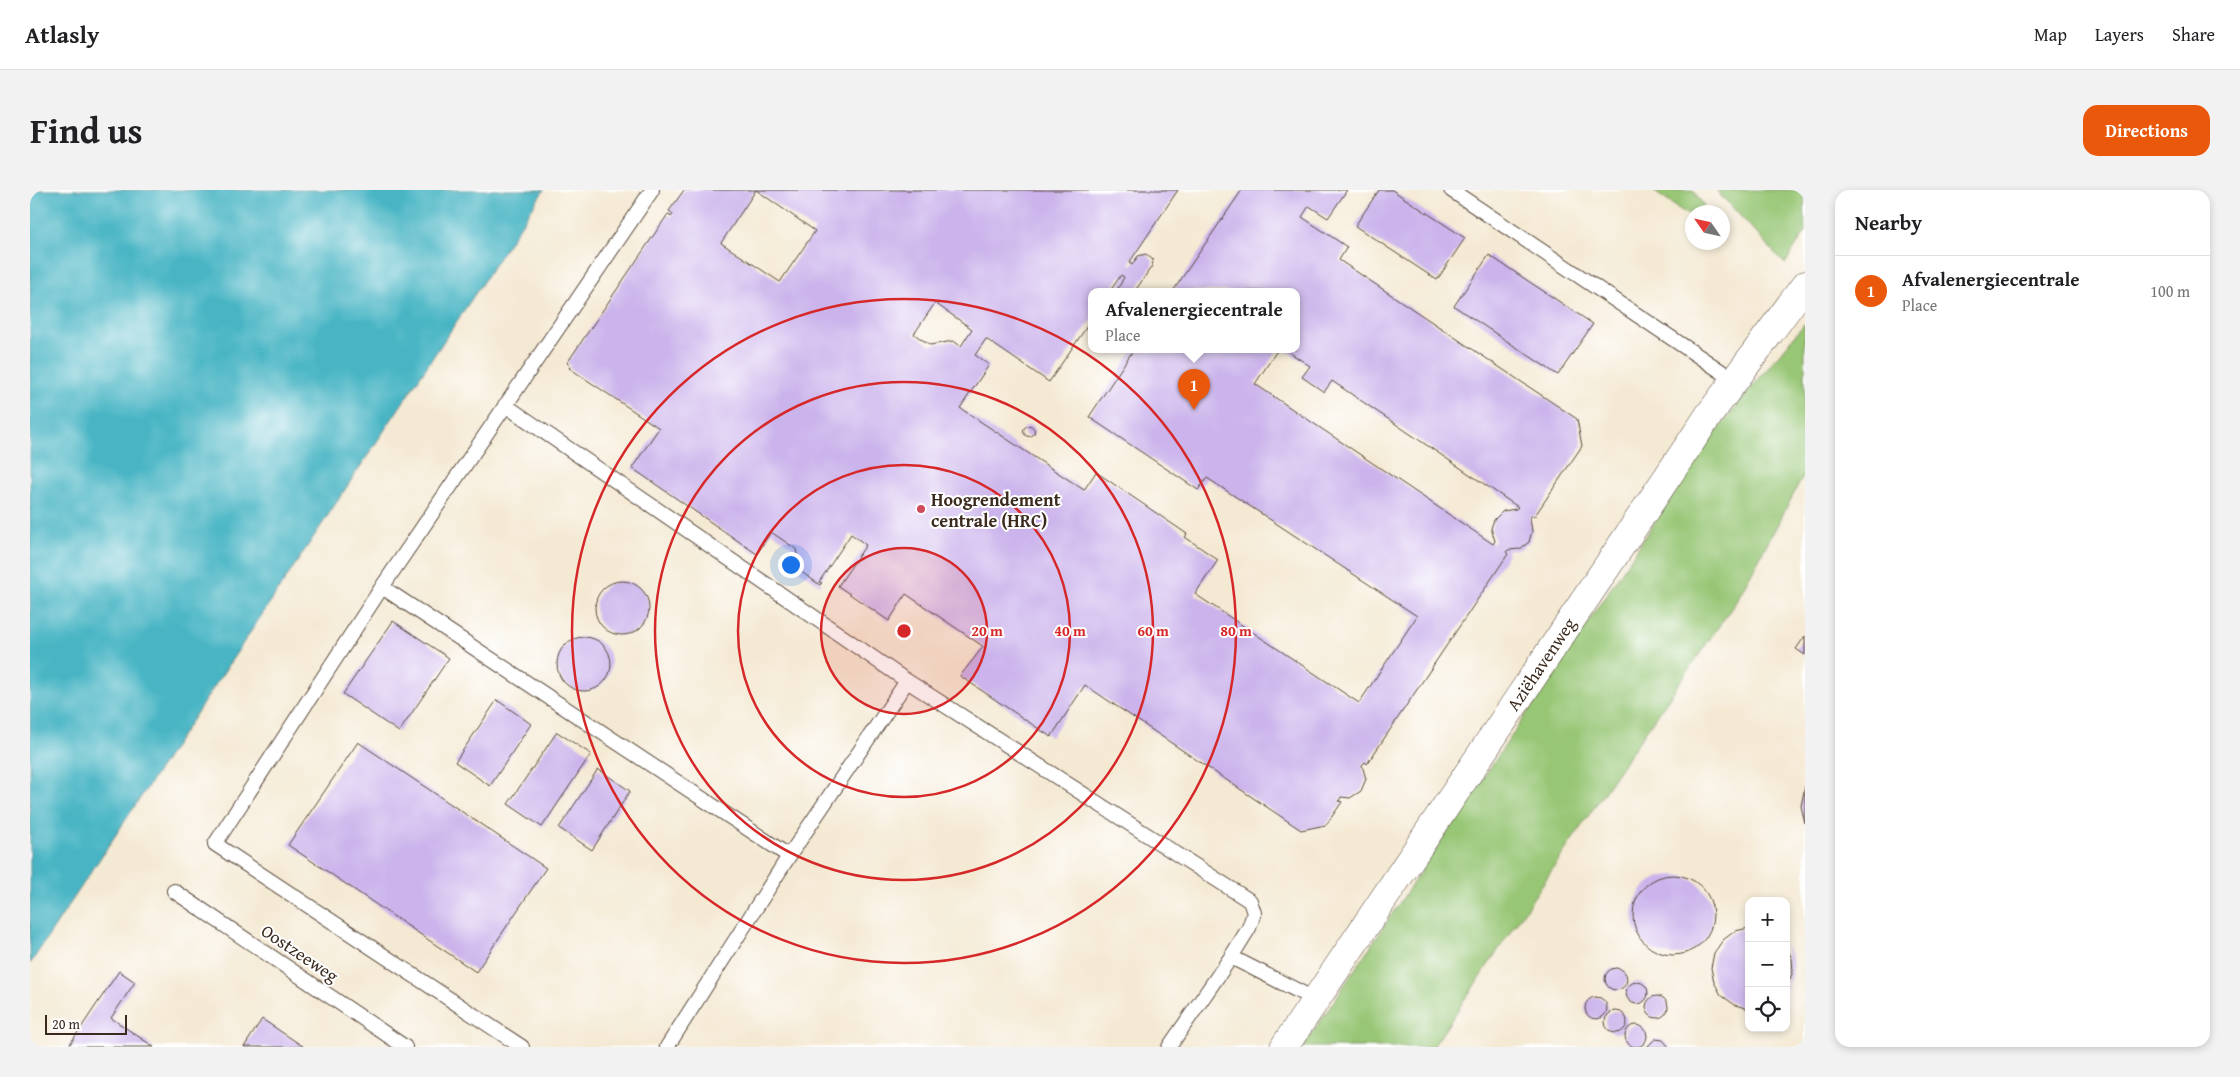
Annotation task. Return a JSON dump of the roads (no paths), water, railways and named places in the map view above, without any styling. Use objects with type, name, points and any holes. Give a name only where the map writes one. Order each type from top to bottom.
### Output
[{"type":"street","name":"Aziëhavenweg","points":[[1284,1047],[1692,439],[1805,285]]},
{"type":"lane","points":[[522,1047],[215,844],[382,587],[652,190]]},
{"type":"lane","points":[[1452,190],[1734,380]]},
{"type":"lane","points":[[505,405],[906,681],[1250,901],[1254,913],[1250,928],[1169,1047]]},
{"type":"lane","points":[[382,587],[789,856]]},
{"type":"lane","points":[[667,1047],[789,856],[906,681]]},
{"type":"lane","name":"Oostzeeweg","points":[[174,891],[405,1047]]},
{"type":"lane","points":[[1231,957],[1316,1000]]},
{"type":"water","points":[[30,190],[544,190],[30,964]]},
{"type":"place","name":"Afvalenergiecentrale","points":[[1194,410]]},
{"type":"place","name":"Hoogrendement centrale (HRC)","points":[[921,509]]}]
